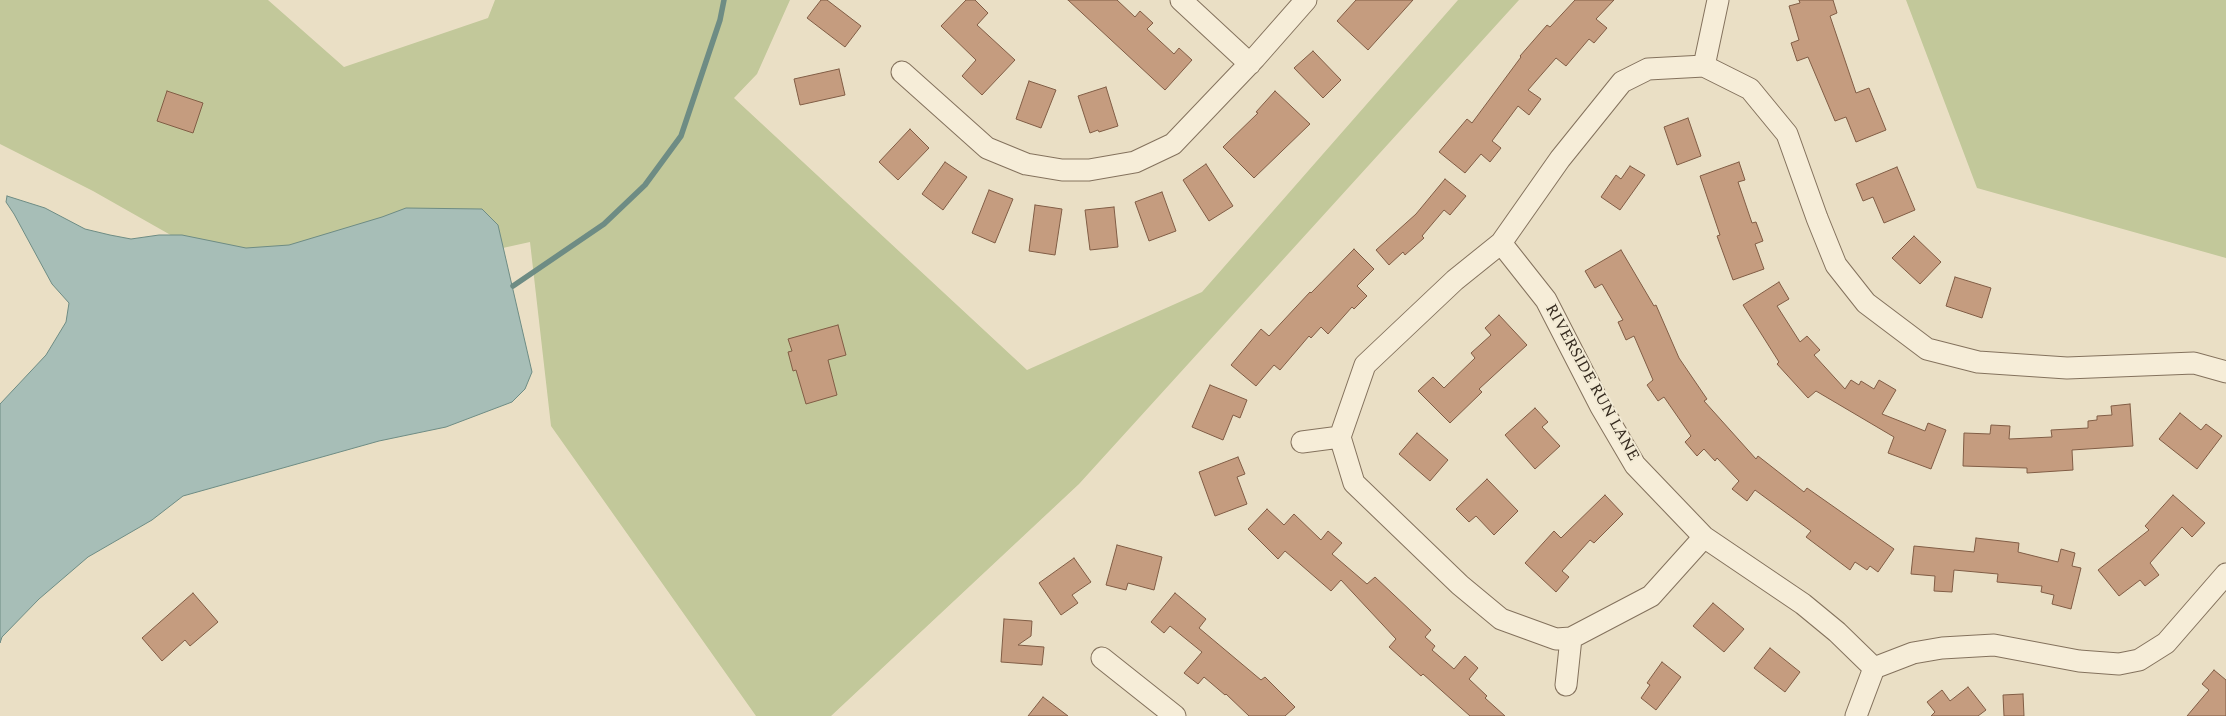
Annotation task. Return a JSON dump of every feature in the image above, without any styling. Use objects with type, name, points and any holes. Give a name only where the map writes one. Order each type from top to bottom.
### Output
[{"type":"street","points":[[1181,0],[1250,64]]},
{"type":"street","points":[[902,72],[987,148],[1026,164],[1062,170],[1089,170],[1135,162],[1173,144],[1250,64],[1306,0]]},
{"type":"street","points":[[1704,66],[1718,0]]},
{"type":"street","points":[[1704,537],[1651,596],[1571,638],[1556,639],[1501,619],[1460,585],[1354,482],[1340,437],[1365,365],[1455,280],[1501,243],[1560,159],[1622,82],[1648,69],[1704,66],[1750,89],[1787,134],[1836,265],[1866,303],[1927,349],[1978,362],[2067,368],[2194,363],[2226,372]]},
{"type":"street","name":"RIVERSIDE RUN LANE","points":[[1501,243],[1546,300],[1601,407],[1635,465],[1704,537],[1803,604],[1837,632],[1874,668]]},
{"type":"street","points":[[1302,442],[1340,437]]},
{"type":"street","points":[[1856,716],[1874,668],[1912,654],[1942,648],[1994,645],[2079,661],[2119,664],[2138,660],[2166,643],[2226,574]]},
{"type":"street","points":[[1566,685],[1571,638]]},
{"type":"street","points":[[1102,658],[1174,716]]},
{"type":"green space","points":[[0,0],[268,0],[344,67],[488,18],[495,0],[790,0],[757,74],[734,98],[1027,370],[1202,292],[1458,0],[1519,0],[1079,484],[831,716],[756,716],[551,426],[530,242],[280,297],[93,191],[0,144]]},
{"type":"green space","points":[[1906,0],[2226,0],[2226,258],[1977,188]]},
{"type":"water","points":[[7,196],[45,208],[85,229],[110,235],[131,239],[159,235],[182,235],[246,248],[289,245],[406,208],[482,209],[498,225],[532,372],[525,389],[512,402],[446,427],[379,441],[183,496],[152,520],[88,557],[39,599],[2,637],[0,643],[0,404],[46,355],[66,322],[69,303],[52,284],[6,202]]},
{"type":"building","points":[[821,0],[827,0],[861,26],[845,47],[807,18]]},
{"type":"building","points":[[966,0],[975,0],[988,13],[977,25],[1015,60],[982,95],[962,76],[976,60],[941,26]]},
{"type":"building","points":[[1068,0],[1117,0],[1135,17],[1140,11],[1153,23],[1147,29],[1174,54],[1179,48],[1192,60],[1165,90]]},
{"type":"building","points":[[1356,0],[1413,0],[1368,50],[1337,21]]},
{"type":"building","points":[[1575,0],[1614,0],[1596,19],[1607,28],[1594,43],[1589,39],[1566,66],[1556,58],[1528,90],[1541,99],[1529,115],[1518,106],[1492,141],[1501,148],[1490,162],[1481,154],[1465,173],[1439,152],[1467,119],[1472,123],[1520,56],[1547,25],[1550,27]]},
{"type":"building","points":[[1799,0],[1833,0],[1837,13],[1830,16],[1856,93],[1869,88],[1886,130],[1856,142],[1846,117],[1835,121],[1808,57],[1797,61],[1791,43],[1799,40],[1789,6],[1800,3]]},
{"type":"building","points":[[1313,51],[1341,80],[1323,98],[1294,68]]},
{"type":"building","points":[[839,69],[845,95],[800,105],[794,79]]},
{"type":"building","points":[[1029,81],[1056,90],[1041,128],[1016,119]]},
{"type":"building","points":[[1106,87],[1118,126],[1090,133],[1078,96]]},
{"type":"building","points":[[167,91],[203,103],[193,133],[157,121]]},
{"type":"building","points":[[1275,91],[1310,124],[1254,178],[1223,147],[1258,113],[1256,112]]},
{"type":"building","points":[[1688,118],[1701,156],[1677,165],[1664,127]]},
{"type":"building","points":[[910,129],[929,148],[898,180],[879,162]]},
{"type":"building","points":[[945,162],[967,177],[943,210],[922,194]]},
{"type":"building","points":[[1739,162],[1745,180],[1738,182],[1752,223],[1756,222],[1763,241],[1755,244],[1764,269],[1733,280],[1717,236],[1720,235],[1700,176]]},
{"type":"building","points":[[1206,164],[1233,206],[1209,221],[1183,180]]},
{"type":"building","points":[[1630,166],[1645,175],[1620,210],[1601,197],[1616,175],[1621,179]]},
{"type":"building","points":[[1897,167],[1915,210],[1884,223],[1873,197],[1863,201],[1856,184]]},
{"type":"building","points":[[1445,179],[1466,196],[1450,215],[1444,210],[1422,236],[1424,238],[1405,255],[1403,252],[1389,265],[1376,250],[1416,214]]},
{"type":"building","points":[[989,190],[1013,199],[995,243],[972,233]]},
{"type":"building","points":[[1162,192],[1176,231],[1149,241],[1135,202]]},
{"type":"building","points":[[1035,205],[1062,209],[1055,255],[1029,251]]},
{"type":"building","points":[[1114,207],[1118,247],[1090,250],[1085,210]]},
{"type":"building","points":[[1914,236],[1941,262],[1920,284],[1892,258]]},
{"type":"building","points":[[1354,249],[1374,269],[1357,286],[1367,296],[1354,309],[1352,307],[1328,334],[1321,327],[1311,338],[1309,336],[1280,370],[1274,365],[1256,386],[1231,365],[1261,329],[1269,336]]},
{"type":"building","points":[[1621,250],[1654,306],[1656,305],[1679,358],[1707,399],[1704,401],[1756,459],[1758,456],[1804,492],[1807,488],[1894,549],[1878,572],[1870,566],[1867,570],[1855,562],[1850,570],[1806,537],[1811,531],[1755,490],[1747,501],[1732,489],[1739,481],[1717,458],[1715,461],[1704,449],[1697,456],[1685,442],[1691,436],[1664,397],[1658,401],[1647,385],[1653,380],[1634,336],[1626,340],[1618,322],[1623,320],[1602,284],[1595,288],[1585,271]]},
{"type":"building","points":[[1955,277],[1991,288],[1982,318],[1946,306]]},
{"type":"building","points":[[1779,282],[1789,299],[1777,306],[1800,342],[1807,336],[1820,350],[1814,355],[1845,389],[1851,380],[1859,385],[1861,381],[1874,389],[1879,380],[1896,390],[1882,414],[1925,431],[1928,423],[1946,430],[1931,469],[1888,453],[1894,437],[1816,391],[1808,398],[1777,364],[1779,362],[1743,305]]},
{"type":"building","points":[[1499,315],[1527,345],[1479,389],[1482,392],[1450,423],[1418,391],[1433,377],[1444,388],[1475,358],[1471,353],[1491,335],[1485,328]]},
{"type":"building","points":[[838,325],[846,355],[828,360],[837,395],[806,404],[796,370],[793,371],[788,352],[792,351],[788,339]]},
{"type":"building","points":[[1210,385],[1247,400],[1240,418],[1233,415],[1223,440],[1192,427]]},
{"type":"building","points":[[2130,404],[2133,446],[2072,450],[2073,470],[2027,473],[2027,468],[1963,466],[1964,433],[1990,434],[1991,425],[2010,426],[2009,439],[2052,437],[2051,430],[2088,428],[2088,421],[2097,420],[2097,416],[2112,415],[2111,406]]},
{"type":"building","points":[[1535,408],[1548,422],[1542,427],[1560,446],[1535,469],[1505,435]]},
{"type":"building","points":[[2180,413],[2201,430],[2206,424],[2222,436],[2197,469],[2159,439]]},
{"type":"building","points":[[1417,433],[1448,460],[1430,481],[1399,454]]},
{"type":"building","points":[[1238,457],[1245,474],[1237,477],[1247,504],[1215,516],[1199,472]]},
{"type":"building","points":[[1487,479],[1518,511],[1494,535],[1476,516],[1469,522],[1456,509]]},
{"type":"building","points":[[1605,495],[1623,514],[1594,543],[1590,540],[1562,571],[1569,577],[1556,592],[1525,563],[1554,531],[1561,538]]},
{"type":"building","points":[[2173,495],[2205,523],[2192,537],[2182,527],[2150,563],[2159,575],[2145,586],[2140,580],[2119,596],[2098,570],[2149,530],[2145,526]]},
{"type":"building","points":[[1267,509],[1284,525],[1294,514],[1321,540],[1328,531],[1342,543],[1332,554],[1367,584],[1375,577],[1431,630],[1425,637],[1435,646],[1432,650],[1454,669],[1465,656],[1478,668],[1469,679],[1487,696],[1485,698],[1505,716],[1470,716],[1389,647],[1396,639],[1341,580],[1331,591],[1285,551],[1278,559],[1248,529]]},
{"type":"building","points":[[1976,538],[2019,543],[2018,552],[2058,562],[2061,549],[2075,553],[2072,566],[2081,568],[2071,609],[2052,604],[2054,595],[2041,592],[2042,586],[1997,582],[1998,574],[1954,570],[1952,592],[1934,591],[1935,576],[1911,574],[1914,546],[1974,552]]},
{"type":"building","points":[[1117,545],[1162,557],[1154,590],[1128,583],[1126,590],[1106,585]]},
{"type":"building","points":[[1074,558],[1091,582],[1072,595],[1078,603],[1061,615],[1039,583]]},
{"type":"building","points":[[193,593],[218,622],[190,646],[185,640],[162,661],[142,638]]},
{"type":"building","points":[[1175,593],[1206,619],[1199,628],[1261,680],[1265,677],[1295,707],[1285,716],[1249,716],[1226,694],[1204,677],[1198,684],[1184,673],[1202,652],[1170,626],[1164,633],[1151,622]]},
{"type":"building","points":[[1713,603],[1744,629],[1724,652],[1693,626]]},
{"type":"building","points":[[1004,619],[1032,621],[1031,636],[1018,645],[1044,647],[1042,665],[1001,662]]},
{"type":"building","points":[[1770,648],[1800,672],[1785,692],[1754,668]]},
{"type":"building","points":[[1662,662],[1681,677],[1656,710],[1641,698],[1650,685],[1647,683]]},
{"type":"building","points":[[2214,670],[2226,680],[2226,716],[2187,716],[2209,690],[2202,684]]},
{"type":"building","points":[[1968,687],[1986,710],[1978,716],[1931,716],[1935,712],[1927,702],[1942,690],[1950,701]]},
{"type":"building","points":[[2023,694],[2024,716],[2004,716],[2003,695]]},
{"type":"building","points":[[1043,697],[1068,716],[1028,716]]},
{"type":"waterway","points":[[513,286],[604,224],[645,185],[681,136],[720,20],[724,0]]}]
